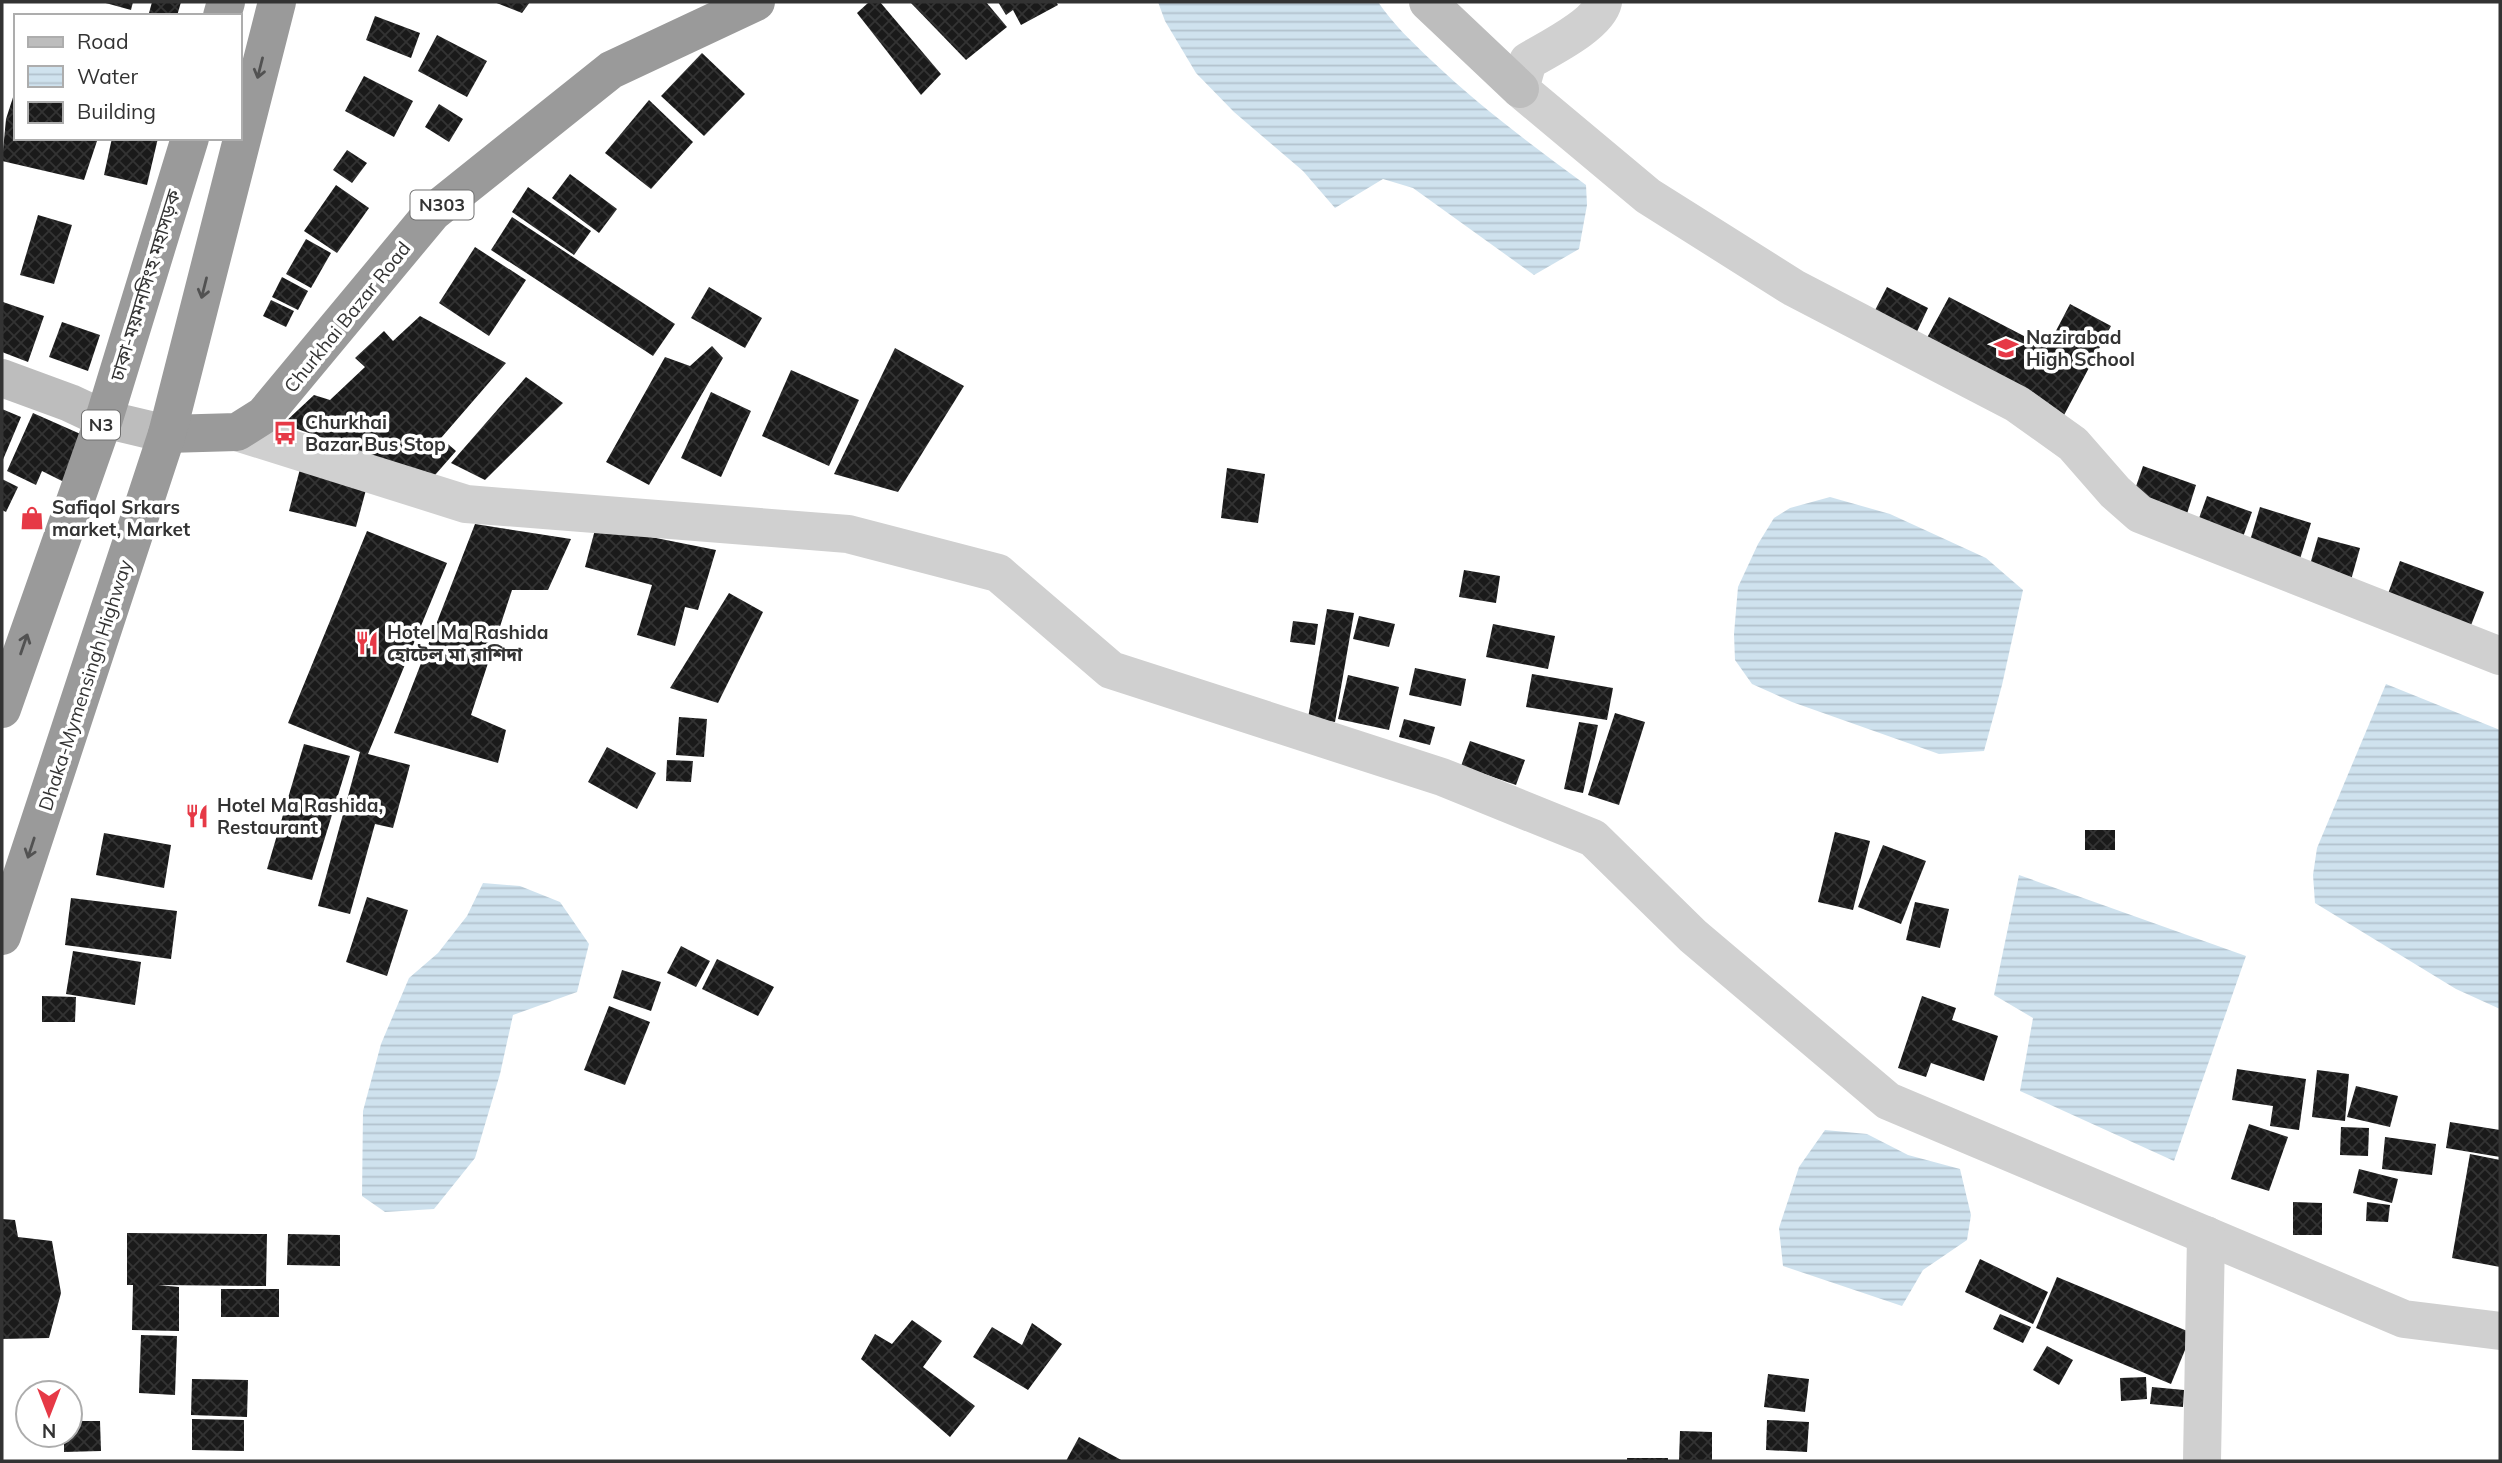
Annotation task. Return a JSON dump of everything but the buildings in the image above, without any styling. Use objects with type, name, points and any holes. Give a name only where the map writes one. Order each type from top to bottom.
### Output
[{"type":"highway","points":[[242,137],[276,2]]},
{"type":"highway","name":"Churkhai Bazar Road","points":[[237,432],[264,415],[281,397],[432,213],[611,70],[756,2]]},
{"type":"highway","name":"ঢাকা-ময়মনসিংহ মহাসড়ক","points":[[2,709],[104,419],[189,140]]},
{"type":"highway","points":[[237,432],[167,434],[241,140]]},
{"type":"highway","name":"Dhaka-Mymensingh Highway","points":[[2,936],[167,434]]},
{"type":"street","points":[[1428,2],[1520,89],[1648,196],[1794,288],[2017,404],[2073,444],[2115,492],[2140,514],[2500,656]]},
{"type":"street","points":[[1520,89],[1528,61],[1578,31],[1601,10],[1603,2]]},
{"type":"street","points":[[2,378],[70,403],[104,419],[167,434]]},
{"type":"street","points":[[237,432],[466,504],[848,534],[998,573],[1111,670],[1442,777],[1593,838],[1693,936],[1888,1101],[2404,1319],[2500,1331]]},
{"type":"street","points":[[2202,1461],[2206,1235]]},
{"type":"water","points":[[1158,2],[1378,2],[1403,33],[1450,78],[1586,185],[1587,205],[1579,249],[1534,275],[1413,188],[1383,179],[1335,208],[1303,171],[1234,112],[1196,73],[1165,21]]},
{"type":"water","points":[[1830,497],[1890,514],[1986,558],[2023,590],[1984,751],[1939,754],[1792,702],[1752,684],[1735,660],[1738,587],[1758,544],[1774,518],[1790,508]]},
{"type":"water","points":[[2386,684],[2500,730],[2500,1009],[2456,989],[2315,903],[2313,875],[2317,848]]},
{"type":"water","points":[[2019,875],[2246,956],[2174,1161],[2020,1091],[2033,1018],[1994,995]]},
{"type":"water","points":[[483,883],[520,886],[560,902],[589,944],[577,992],[513,1015],[500,1074],[475,1158],[434,1209],[385,1212],[362,1196],[363,1111],[381,1044],[409,978],[438,953],[467,916]]},
{"type":"water","points":[[1825,1130],[1867,1134],[1908,1155],[1960,1169],[1971,1215],[1967,1240],[1923,1270],[1902,1306],[1783,1266],[1779,1228],[1799,1167]]},
{"type":"place","name":"Nazirabad High School","points":[[2006,348]]},
{"type":"place","name":"Churkhai Bazar Bus Stop","points":[[285,433]]},
{"type":"place","name":"Safiqol Srkars market, Market","points":[[32,518]]},
{"type":"place","name":"Hotel Ma Rashida হোটেল মা রাশিদা","points":[[367,643]]},
{"type":"place","name":"Hotel Ma Rashida, Restaurant","points":[[197,816]]}]
